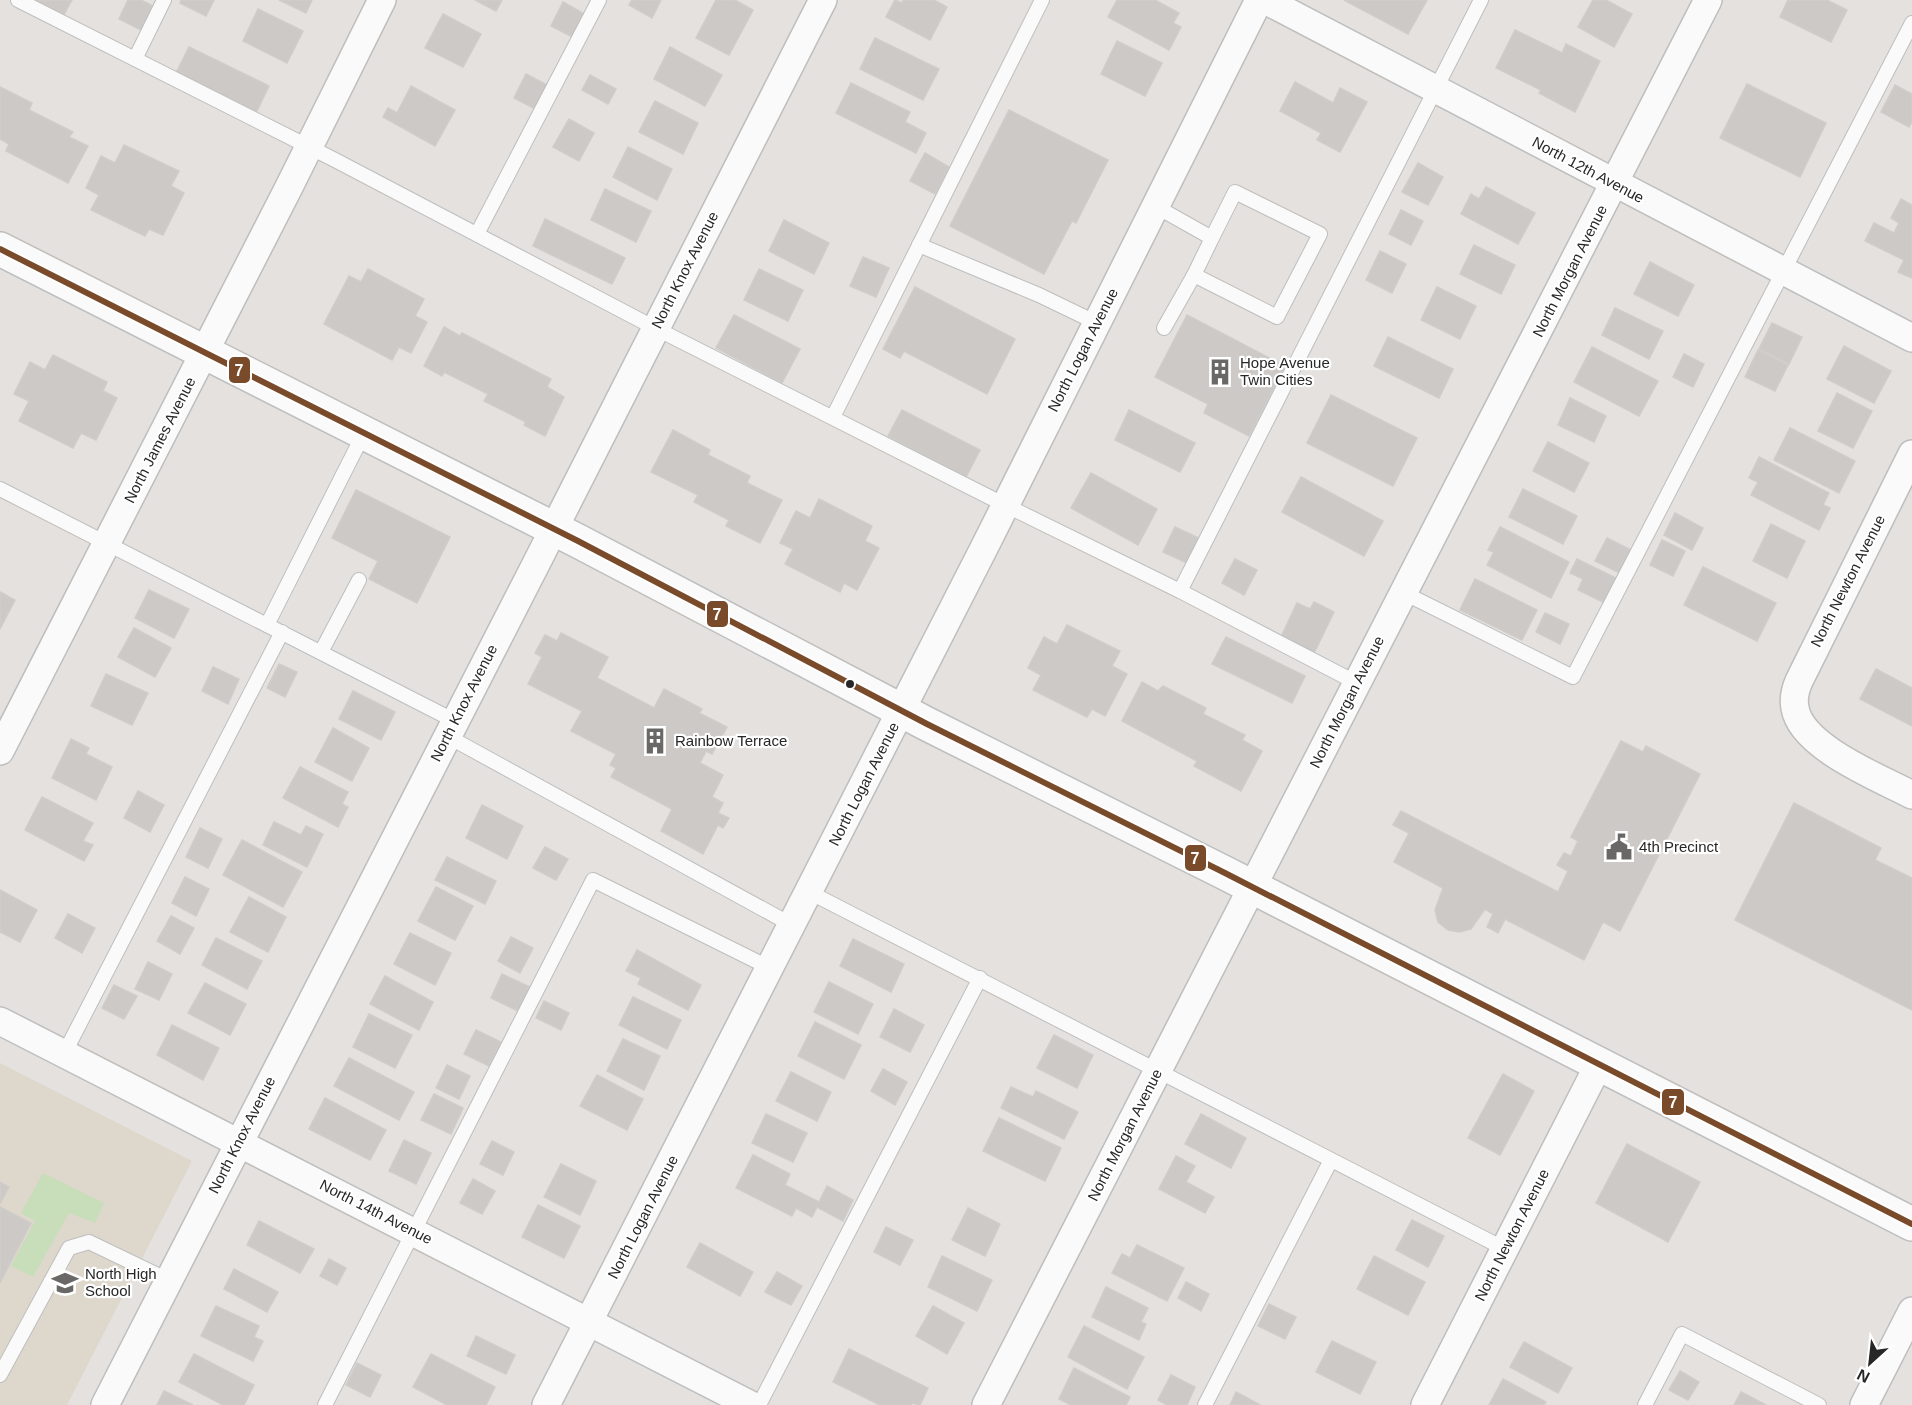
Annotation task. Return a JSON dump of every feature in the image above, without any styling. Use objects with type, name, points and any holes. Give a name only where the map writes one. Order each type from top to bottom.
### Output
[{"type":"main road","points":[[0,249],[554,529],[902,710],[1252,886],[1912,1224]]},
{"type":"street","name":"North James Avenue","points":[[0,751],[205,353],[382,0]]},
{"type":"street","name":"North Knox Avenue","points":[[105,1405],[822,0]]},
{"type":"street","name":"North Logan Avenue","points":[[546,1405],[902,710],[1259,0]]},
{"type":"street","name":"North 12th Avenue","points":[[1266,0],[1912,338]]},
{"type":"street","name":"North Morgan Avenue","points":[[986,1405],[1708,0]]},
{"type":"street","name":"North Newton Avenue","points":[[1912,454],[1798,681],[1794,694],[1795,710],[1802,726],[1829,753],[1912,795]]},
{"type":"street","name":"North 14th Avenue","points":[[0,1021],[751,1405]]},
{"type":"street","name":"North Newton Avenue","points":[[1425,1405],[1599,1064]]},
{"type":"street","points":[[1864,1405],[1912,1311]]},
{"type":"lane","points":[[18,0],[308,146],[655,328],[1180,591],[1357,684]]},
{"type":"lane","points":[[135,59],[164,0]]},
{"type":"lane","points":[[477,234],[599,0]]},
{"type":"lane","points":[[832,417],[1042,0]]},
{"type":"lane","points":[[1180,591],[1481,0]]},
{"type":"lane","points":[[1404,592],[1573,677],[1912,22]]},
{"type":"lane","points":[[1164,328],[1194,275],[1235,192],[1320,234],[1277,317],[1194,275]]},
{"type":"lane","points":[[1155,206],[1212,238]]},
{"type":"lane","points":[[919,245],[1039,295],[1097,323]]},
{"type":"lane","points":[[267,625],[364,433]]},
{"type":"lane","points":[[0,489],[321,652],[792,925]]},
{"type":"lane","points":[[321,652],[359,580]]},
{"type":"lane","points":[[64,1054],[282,632]]},
{"type":"lane","points":[[325,1405],[593,880],[771,968]]},
{"type":"lane","points":[[809,892],[1505,1249]]},
{"type":"lane","points":[[759,1405],[980,978]]},
{"type":"lane","points":[[1205,1405],[1331,1160]]},
{"type":"lane","points":[[0,1375],[69,1248],[89,1242],[168,1280]]},
{"type":"lane","points":[[1646,1405],[1682,1334],[1819,1405]]},
{"type":"shaded area","name":"North High School","points":[[0,1063],[192,1161],[67,1405],[0,1405]]},
{"type":"green space","points":[[43,1173],[104,1203],[95,1223],[69,1213],[33,1277],[11,1266],[35,1221],[21,1213]]},
{"type":"building","points":[[34,0],[72,0],[63,16]]},
{"type":"building","points":[[128,0],[141,0],[155,7],[143,31],[119,19]]},
{"type":"building","points":[[181,0],[214,0],[206,16],[180,3]]},
{"type":"building","points":[[279,0],[312,0],[306,13]]},
{"type":"building","points":[[475,0],[502,0],[496,11]]},
{"type":"building","points":[[632,0],[661,0],[652,18],[629,5]]},
{"type":"building","points":[[716,0],[735,0],[753,10],[729,55],[696,38]]},
{"type":"building","points":[[895,0],[902,3],[903,0],[934,0],[947,7],[930,40],[886,17]]},
{"type":"building","points":[[1117,0],[1155,0],[1179,13],[1173,23],[1181,27],[1169,50],[1108,17]]},
{"type":"building","points":[[1344,0],[1427,0],[1408,34]]},
{"type":"building","points":[[1593,0],[1606,0],[1632,14],[1614,47],[1578,27]]},
{"type":"building","points":[[1788,0],[1827,0],[1847,10],[1831,42],[1780,17]]},
{"type":"building","points":[[563,2],[588,16],[576,39],[551,26]]},
{"type":"building","points":[[258,9],[303,31],[287,63],[243,41]]},
{"type":"building","points":[[443,14],[481,34],[463,67],[425,48]]},
{"type":"building","points":[[1515,30],[1562,53],[1566,44],[1600,61],[1575,112],[1539,93],[1541,90],[1496,68]]},
{"type":"building","points":[[875,38],[939,69],[923,100],[860,69]]},
{"type":"building","points":[[1117,41],[1162,63],[1145,96],[1101,74]]},
{"type":"building","points":[[189,47],[269,86],[256,113],[176,73]]},
{"type":"building","points":[[670,47],[722,75],[705,106],[654,79]]},
{"type":"building","points":[[526,74],[551,87],[539,111],[514,98]]},
{"type":"building","points":[[590,75],[616,89],[608,104],[582,90]]},
{"type":"building","points":[[1295,82],[1333,103],[1340,88],[1367,102],[1340,152],[1317,140],[1321,133],[1280,111]]},
{"type":"building","points":[[851,83],[910,112],[905,122],[926,133],[916,153],[836,113]]},
{"type":"building","points":[[1747,84],[1826,123],[1800,177],[1720,138]]},
{"type":"building","points":[[1895,85],[1912,94],[1912,122],[1909,127],[1881,112]]},
{"type":"building","points":[[411,86],[455,110],[435,146],[383,117],[388,108],[397,113]]},
{"type":"building","points":[[0,87],[32,103],[29,110],[73,132],[69,137],[88,146],[68,183],[6,151],[9,144],[0,139]]},
{"type":"building","points":[[655,101],[698,123],[683,154],[639,132]]},
{"type":"building","points":[[1009,110],[1108,160],[1076,223],[1072,221],[1044,274],[950,226]]},
{"type":"building","points":[[569,119],[594,133],[579,161],[553,147]]},
{"type":"building","points":[[124,145],[179,171],[171,186],[184,193],[163,235],[149,229],[145,236],[91,210],[99,195],[86,188],[101,156],[115,163]]},
{"type":"building","points":[[628,147],[672,169],[657,200],[613,177]]},
{"type":"building","points":[[925,153],[949,167],[935,194],[910,181]]},
{"type":"building","points":[[1418,163],[1443,177],[1428,205],[1402,192]]},
{"type":"building","points":[[1486,187],[1535,213],[1518,244],[1461,214],[1471,194],[1479,199]]},
{"type":"building","points":[[605,189],[651,211],[636,242],[591,220]]},
{"type":"building","points":[[1901,199],[1912,205],[1912,278],[1898,272],[1904,260],[1865,241],[1874,223],[1894,233],[1899,223],[1891,218]]},
{"type":"building","points":[[1401,210],[1423,221],[1411,245],[1389,234]]},
{"type":"building","points":[[545,219],[625,258],[612,284],[533,246]]},
{"type":"building","points":[[784,220],[829,243],[814,274],[769,251]]},
{"type":"building","points":[[1474,245],[1515,265],[1501,294],[1460,274]]},
{"type":"building","points":[[1380,251],[1406,264],[1392,293],[1366,280]]},
{"type":"building","points":[[863,257],[889,268],[876,297],[850,286]]},
{"type":"building","points":[[1650,262],[1694,285],[1678,316],[1634,294]]},
{"type":"building","points":[[368,269],[424,299],[415,316],[427,322],[411,353],[399,347],[392,360],[324,324],[349,276],[361,282]]},
{"type":"building","points":[[759,269],[803,290],[788,321],[744,300]]},
{"type":"building","points":[[915,287],[1015,339],[987,394],[904,351],[900,358],[883,349]]},
{"type":"building","points":[[1437,287],[1476,306],[1460,339],[1421,320]]},
{"type":"building","points":[[1615,308],[1663,331],[1649,359],[1602,335]]},
{"type":"building","points":[[734,315],[800,349],[782,383],[716,348]]},
{"type":"building","name":"Hope Avenue Twin Cities","points":[[1187,315],[1285,366],[1249,436],[1204,413],[1208,404],[1155,377]]},
{"type":"building","points":[[1772,323],[1802,337],[1789,364],[1759,349]]},
{"type":"building","points":[[444,327],[460,336],[462,333],[551,379],[547,387],[564,397],[545,436],[524,425],[526,422],[484,401],[488,394],[444,372],[442,376],[424,366]]},
{"type":"building","points":[[1388,337],[1453,369],[1439,398],[1374,366]]},
{"type":"building","points":[[1844,346],[1891,371],[1874,403],[1827,379]]},
{"type":"building","points":[[1592,347],[1658,381],[1639,416],[1574,382]]},
{"type":"building","points":[[1758,350],[1788,365],[1775,391],[1745,377]]},
{"type":"building","points":[[1684,354],[1704,364],[1693,387],[1673,377]]},
{"type":"building","points":[[53,355],[107,382],[103,391],[117,398],[96,440],[81,433],[73,448],[19,421],[29,401],[14,394],[30,362],[45,370]]},
{"type":"building","points":[[1837,393],[1872,411],[1853,448],[1818,431]]},
{"type":"building","points":[[1331,395],[1417,438],[1393,486],[1307,443]]},
{"type":"building","points":[[1570,398],[1606,416],[1594,442],[1558,425]]},
{"type":"building","points":[[902,410],[980,450],[966,477],[888,436]]},
{"type":"building","points":[[1129,410],[1195,443],[1180,472],[1115,440]]},
{"type":"building","points":[[1790,428],[1855,461],[1839,493],[1774,460]]},
{"type":"building","points":[[673,430],[710,450],[708,455],[750,476],[747,483],[782,500],[760,543],[726,526],[729,520],[694,502],[698,495],[651,472]]},
{"type":"building","points":[[1548,442],[1589,463],[1574,492],[1533,471]]},
{"type":"building","points":[[1759,457],[1829,493],[1823,505],[1830,508],[1819,530],[1751,495],[1758,482],[1749,478]]},
{"type":"building","points":[[1091,473],[1157,509],[1138,545],[1071,508]]},
{"type":"building","points":[[1301,477],[1383,521],[1364,556],[1282,512]]},
{"type":"building","points":[[1523,489],[1577,516],[1563,544],[1509,517]]},
{"type":"building","points":[[356,490],[450,537],[417,603],[369,579],[378,561],[332,538]]},
{"type":"building","points":[[819,499],[872,526],[865,541],[879,548],[857,590],[844,583],[840,592],[785,564],[793,549],[780,543],[796,511],[810,518]]},
{"type":"building","points":[[1675,513],[1703,528],[1692,550],[1664,535]]},
{"type":"building","points":[[1771,524],[1805,541],[1787,578],[1753,561]]},
{"type":"building","points":[[1175,527],[1201,539],[1189,564],[1163,552]]},
{"type":"building","points":[[1500,527],[1569,562],[1551,598],[1487,565],[1494,552],[1488,550]]},
{"type":"building","points":[[1607,538],[1633,551],[1622,574],[1595,561]]},
{"type":"building","points":[[1662,540],[1685,551],[1673,576],[1650,565]]},
{"type":"building","points":[[1235,559],[1257,570],[1244,595],[1222,583]]},
{"type":"building","points":[[1577,559],[1620,580],[1607,604],[1578,590],[1583,579],[1570,573]]},
{"type":"building","points":[[1703,567],[1776,603],[1757,641],[1684,605]]},
{"type":"building","points":[[1475,579],[1537,610],[1522,640],[1460,610]]},
{"type":"building","points":[[149,590],[189,609],[174,638],[135,618]]},
{"type":"building","points":[[0,592],[15,600],[0,629]]},
{"type":"building","points":[[1314,602],[1334,612],[1314,653],[1281,637],[1297,603],[1310,609]]},
{"type":"building","points":[[1545,613],[1569,624],[1560,644],[1536,632]]},
{"type":"building","points":[[1067,625],[1120,651],[1112,666],[1127,674],[1105,716],[1092,709],[1087,717],[1033,690],[1041,675],[1028,668],[1044,637],[1057,644]]},
{"type":"building","points":[[134,628],[171,648],[155,677],[118,657]]},
{"type":"building","name":"Rainbow Terrace","points":[[561,633],[608,657],[597,678],[654,708],[664,689],[702,709],[699,713],[727,727],[712,754],[706,751],[700,763],[723,775],[712,797],[723,803],[718,813],[729,818],[723,828],[718,825],[703,854],[661,831],[672,809],[611,777],[616,768],[610,765],[616,754],[571,731],[582,711],[528,684],[542,657],[535,653],[545,635],[557,641]]},
{"type":"building","points":[[1226,637],[1305,676],[1292,703],[1212,664]]},
{"type":"building","points":[[279,664],[297,672],[285,697],[267,688]]},
{"type":"building","points":[[213,667],[239,679],[228,704],[202,691]]},
{"type":"building","points":[[1876,669],[1912,688],[1912,726],[1860,699]]},
{"type":"building","points":[[106,674],[148,693],[132,725],[91,706]]},
{"type":"building","points":[[1142,682],[1158,691],[1163,686],[1206,708],[1203,714],[1245,735],[1242,740],[1262,751],[1241,791],[1194,766],[1197,761],[1122,721]]},
{"type":"building","points":[[353,691],[395,712],[381,740],[339,719]]},
{"type":"building","points":[[333,728],[369,748],[352,781],[315,762]]},
{"type":"building","points":[[71,739],[89,748],[86,754],[112,767],[96,800],[52,778]]},
{"type":"building","name":"4th Precinct","points":[[1621,741],[1643,752],[1646,746],[1700,774],[1620,931],[1603,922],[1584,960],[1505,919],[1498,933],[1487,927],[1493,914],[1485,909],[1471,929],[1459,932],[1448,930],[1438,922],[1435,910],[1443,888],[1394,862],[1409,833],[1393,825],[1401,811],[1558,892],[1568,871],[1557,865],[1564,853],[1571,856],[1578,841],[1571,837]]},
{"type":"building","points":[[300,767],[348,792],[342,804],[348,807],[338,827],[283,798]]},
{"type":"building","points":[[138,791],[164,805],[150,832],[124,818]]},
{"type":"building","points":[[42,797],[93,823],[83,841],[93,845],[84,861],[25,830]]},
{"type":"building","points":[[1794,803],[1881,848],[1875,860],[1912,878],[1912,1010],[1735,920]]},
{"type":"building","points":[[482,805],[523,826],[507,859],[466,838]]},
{"type":"building","points":[[274,822],[301,835],[306,826],[323,834],[307,867],[263,845]]},
{"type":"building","points":[[200,828],[222,839],[208,868],[186,857]]},
{"type":"building","points":[[242,840],[302,872],[283,907],[223,875]]},
{"type":"building","points":[[545,847],[568,859],[556,880],[533,868]]},
{"type":"building","points":[[447,857],[496,881],[485,904],[435,880]]},
{"type":"building","points":[[185,877],[209,889],[196,916],[172,903]]},
{"type":"building","points":[[436,887],[473,906],[455,940],[418,921]]},
{"type":"building","points":[[0,890],[37,910],[20,942],[0,932]]},
{"type":"building","points":[[249,897],[286,917],[268,952],[230,932]]},
{"type":"building","points":[[68,914],[95,928],[82,953],[55,938]]},
{"type":"building","points":[[171,916],[194,928],[180,954],[157,941]]},
{"type":"building","points":[[410,933],[451,953],[435,985],[394,964]]},
{"type":"building","points":[[511,937],[533,948],[520,973],[498,961]]},
{"type":"building","points":[[216,938],[262,961],[247,989],[202,965]]},
{"type":"building","points":[[853,939],[904,964],[891,992],[840,966]]},
{"type":"building","points":[[637,950],[701,985],[688,1010],[638,984],[641,978],[626,971]]},
{"type":"building","points":[[148,962],[172,974],[159,1000],[135,989]]},
{"type":"building","points":[[502,974],[530,987],[518,1011],[491,998]]},
{"type":"building","points":[[385,976],[433,1002],[419,1030],[370,1004]]},
{"type":"building","points":[[829,982],[873,1004],[858,1034],[814,1012]]},
{"type":"building","points":[[205,983],[246,1004],[230,1035],[188,1013]]},
{"type":"building","points":[[114,985],[137,996],[124,1019],[102,1008]]},
{"type":"building","points":[[633,997],[681,1020],[667,1049],[619,1025]]},
{"type":"building","points":[[544,1001],[569,1013],[561,1030],[536,1018]]},
{"type":"building","points":[[894,1009],[924,1025],[910,1052],[880,1037]]},
{"type":"building","points":[[369,1014],[412,1035],[395,1068],[353,1047]]},
{"type":"building","points":[[815,1022],[861,1045],[844,1079],[798,1056]]},
{"type":"building","points":[[172,1025],[219,1048],[203,1080],[157,1055]]},
{"type":"building","points":[[476,1030],[501,1042],[489,1066],[464,1054]]},
{"type":"building","points":[[1054,1035],[1093,1055],[1077,1088],[1037,1068]]},
{"type":"building","points":[[623,1039],[660,1056],[644,1090],[607,1071]]},
{"type":"building","points":[[349,1058],[414,1092],[399,1120],[334,1086]]},
{"type":"building","points":[[447,1065],[470,1076],[459,1099],[436,1088]]},
{"type":"building","points":[[883,1069],[907,1082],[895,1105],[871,1091]]},
{"type":"building","points":[[791,1072],[831,1092],[817,1121],[776,1101]]},
{"type":"building","points":[[1503,1074],[1534,1091],[1500,1155],[1468,1138]]},
{"type":"building","points":[[597,1075],[643,1099],[627,1130],[580,1106]]},
{"type":"building","points":[[1011,1087],[1033,1097],[1036,1091],[1078,1112],[1064,1139],[1001,1108]]},
{"type":"building","points":[[434,1094],[463,1108],[451,1134],[421,1120]]},
{"type":"building","points":[[325,1098],[386,1130],[370,1160],[309,1129]]},
{"type":"building","points":[[766,1114],[807,1133],[793,1162],[752,1143]]},
{"type":"building","points":[[1201,1114],[1246,1138],[1231,1168],[1185,1144]]},
{"type":"building","points":[[999,1118],[1061,1148],[1045,1181],[983,1151]]},
{"type":"building","points":[[404,1140],[431,1153],[416,1184],[389,1171]]},
{"type":"building","points":[[492,1141],[514,1152],[503,1175],[480,1164]]},
{"type":"building","points":[[1627,1144],[1700,1182],[1668,1242],[1596,1203]]},
{"type":"building","points":[[753,1155],[790,1174],[785,1185],[819,1202],[827,1186],[853,1200],[843,1221],[817,1207],[812,1217],[796,1208],[792,1216],[736,1188]]},
{"type":"building","points":[[1176,1156],[1195,1166],[1186,1182],[1214,1197],[1205,1213],[1159,1189]]},
{"type":"building","points":[[561,1164],[596,1181],[580,1215],[544,1197]]},
{"type":"building","points":[[473,1179],[495,1191],[482,1214],[460,1203]]},
{"type":"building","points":[[0,1182],[9,1187],[0,1204]]},
{"type":"building","points":[[538,1205],[580,1226],[564,1258],[522,1237]]},
{"type":"building","points":[[0,1207],[31,1223],[0,1283]]},
{"type":"building","points":[[968,1208],[1000,1224],[985,1256],[952,1240]]},
{"type":"building","points":[[1412,1220],[1444,1236],[1428,1267],[1396,1250]]},
{"type":"building","points":[[259,1221],[314,1249],[300,1273],[247,1245]]},
{"type":"building","points":[[886,1227],[913,1240],[900,1265],[874,1252]]},
{"type":"building","points":[[700,1243],[753,1272],[740,1296],[687,1267]]},
{"type":"building","points":[[1137,1245],[1184,1268],[1167,1301],[1112,1273],[1122,1254],[1130,1258]]},
{"type":"building","points":[[942,1256],[992,1280],[977,1311],[928,1287]]},
{"type":"building","points":[[1374,1256],[1425,1282],[1408,1315],[1357,1289]]},
{"type":"building","points":[[329,1259],[346,1268],[337,1285],[320,1276]]},
{"type":"building","points":[[234,1269],[278,1292],[267,1312],[224,1289]]},
{"type":"building","points":[[777,1272],[802,1286],[791,1305],[765,1292]]},
{"type":"building","points":[[1186,1282],[1209,1294],[1201,1311],[1178,1298]]},
{"type":"building","points":[[1106,1287],[1148,1308],[1141,1322],[1146,1324],[1139,1340],[1092,1317]]},
{"type":"building","points":[[1269,1304],[1296,1317],[1285,1339],[1258,1326]]},
{"type":"building","points":[[216,1306],[259,1326],[254,1337],[263,1341],[253,1361],[201,1336]]},
{"type":"building","points":[[933,1306],[964,1323],[947,1354],[916,1336]]},
{"type":"building","points":[[1084,1326],[1144,1357],[1127,1389],[1068,1357]]},
{"type":"building","points":[[476,1336],[515,1355],[506,1374],[467,1356]]},
{"type":"building","points":[[1332,1341],[1376,1362],[1360,1394],[1316,1372]]},
{"type":"building","points":[[1524,1342],[1572,1368],[1558,1393],[1510,1367]]},
{"type":"building","points":[[849,1349],[928,1388],[920,1405],[912,1403],[911,1405],[880,1405],[833,1382]]},
{"type":"building","points":[[194,1354],[254,1385],[244,1405],[223,1405],[179,1382]]},
{"type":"building","points":[[431,1354],[495,1387],[486,1405],[447,1405],[413,1387]]},
{"type":"building","points":[[357,1363],[381,1375],[370,1397],[346,1385]]},
{"type":"building","points":[[1074,1368],[1130,1397],[1126,1405],[1071,1405],[1059,1399]]},
{"type":"building","points":[[1680,1371],[1699,1382],[1688,1400],[1669,1390]]},
{"type":"building","points":[[1171,1375],[1195,1387],[1187,1405],[1167,1405],[1158,1400]]},
{"type":"building","points":[[1503,1379],[1546,1402],[1544,1405],[1489,1405]]},
{"type":"building","points":[[164,1391],[193,1405],[157,1405]]},
{"type":"building","points":[[1236,1392],[1260,1405],[1230,1405]]},
{"type":"building","points":[[1741,1392],[1766,1405],[1734,1405]]},
{"type":"transit line","name":"7","points":[[0,249],[578,541],[927,724],[1225,873],[1912,1224]]},
{"type":"place","name":"Hope Avenue Twin Cities","points":[[1220,372]]},
{"type":"place","name":"Rainbow Terrace","points":[[655,741]]},
{"type":"place","name":"4th Precinct","points":[[1619,847]]},
{"type":"place","name":"North High School","points":[[65,1283]]}]
